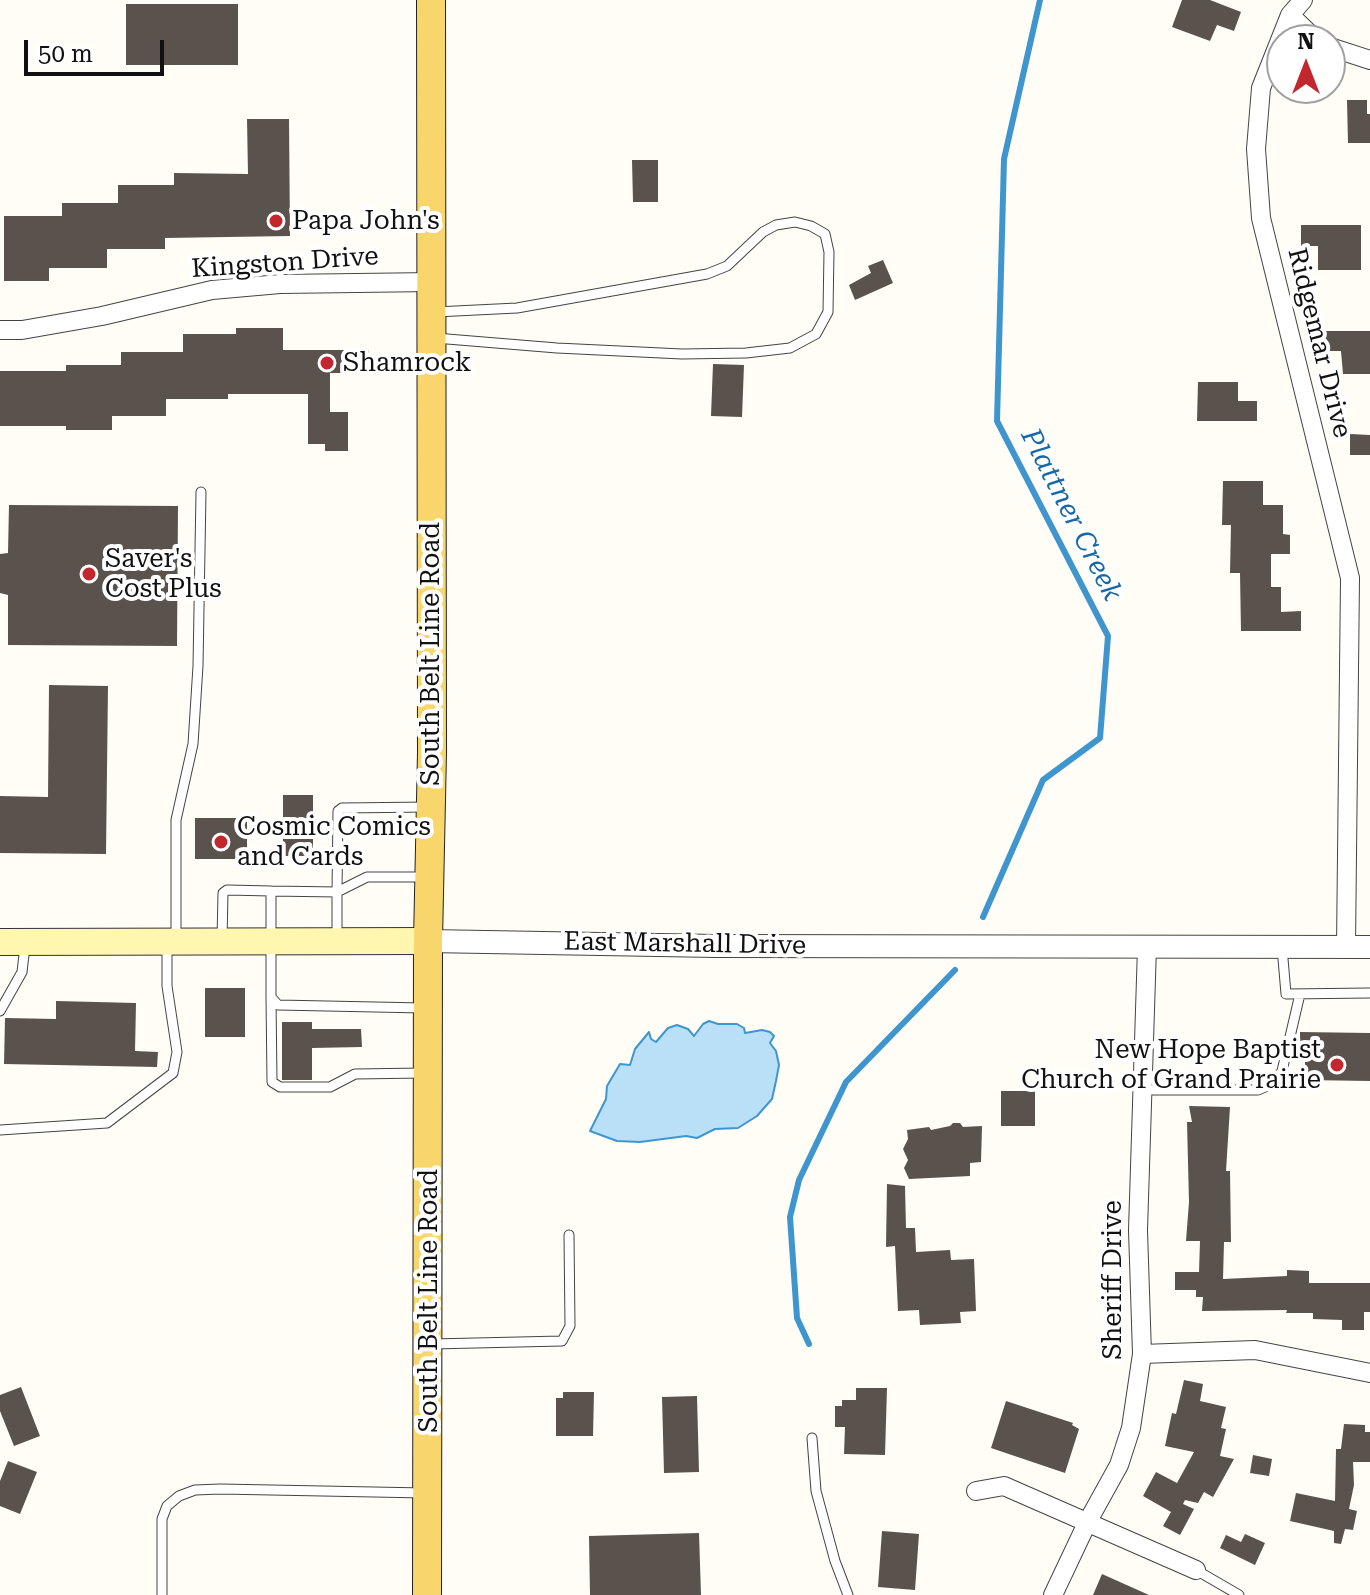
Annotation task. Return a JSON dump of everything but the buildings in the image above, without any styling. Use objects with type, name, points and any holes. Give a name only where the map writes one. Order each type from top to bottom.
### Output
[{"type":"main road","name":"South Belt Line Road","points":[[427,1595],[433,282],[431,0]]},
{"type":"main road","name":"East Marshall Drive","points":[[13,942],[428,941]]},
{"type":"street","name":"Ridgemar Drive","points":[[1303,0],[1290,15],[1261,88],[1256,149],[1261,218],[1350,578],[1346,947]]},
{"type":"street","points":[[1290,15],[1299,24]]},
{"type":"street","points":[[1346,52],[1370,60]]},
{"type":"street","name":"Kingston Drive","points":[[0,330],[22,330],[102,316],[212,290],[280,284],[433,282]]},
{"type":"street","name":"East Marshall Drive","points":[[428,941],[1370,947]]},
{"type":"street","name":"Sheriff Drive","points":[[1053,1595],[1119,1465],[1131,1428],[1142,1354],[1138,1230],[1147,947]]},
{"type":"street","points":[[1142,1354],[1255,1350],[1370,1373]]},
{"type":"street","points":[[976,1491],[1004,1486],[1196,1570]]},
{"type":"lane","points":[[795,222],[811,226],[825,234],[829,252],[828,312],[816,334],[790,348],[746,353],[682,354],[557,348],[432,325],[707,274],[727,266],[763,232],[776,225],[795,222]]},
{"type":"lane","points":[[0,1130],[107,1123],[173,1073],[177,1052],[167,986],[172,943],[176,820],[193,744],[198,666],[201,492]]},
{"type":"lane","points":[[337,943],[338,811],[342,808],[431,807]]},
{"type":"lane","points":[[222,943],[223,893],[227,890],[337,892],[367,877],[430,877]]},
{"type":"lane","points":[[271,891],[272,1082],[280,1087],[330,1087],[355,1074],[430,1073]]},
{"type":"lane","points":[[0,1011],[22,972],[13,942]]},
{"type":"lane","points":[[1282,947],[1286,994],[1370,993]]},
{"type":"lane","points":[[1143,1090],[1258,1090],[1272,1084],[1282,1071],[1300,994]]},
{"type":"lane","points":[[271,997],[278,1005],[429,1008]]},
{"type":"lane","points":[[429,1344],[562,1341],[570,1326],[569,1235]]},
{"type":"lane","points":[[812,1438],[816,1491],[835,1561],[848,1595]]},
{"type":"lane","points":[[162,1595],[162,1519],[167,1506],[179,1496],[195,1490],[220,1489],[428,1493]]},
{"type":"lane","points":[[1196,1570],[1239,1595]]},
{"type":"water","points":[[709,1021],[737,1024],[744,1028],[745,1033],[762,1030],[774,1036],[770,1043],[776,1051],[779,1065],[776,1081],[772,1099],[757,1116],[738,1128],[715,1129],[697,1138],[686,1136],[640,1142],[617,1141],[590,1131],[606,1099],[607,1086],[620,1064],[630,1065],[635,1049],[649,1032],[656,1042],[668,1028],[677,1025],[688,1029],[694,1036]]},
{"type":"waterway","name":"Plattner Creek","points":[[983,917],[1043,780],[1100,738],[1108,636],[997,421],[1004,159],[1040,0]]},
{"type":"waterway","name":"Plattner Creek","points":[[809,1344],[797,1318],[790,1217],[799,1180],[846,1082],[955,970]]},
{"type":"place","name":"Papa John's","points":[[276,221]]},
{"type":"place","name":"Shamrock","points":[[327,363]]},
{"type":"place","name":"Saver's Cost Plus","points":[[89,574]]},
{"type":"place","name":"Cosmic Comics and Cards","points":[[221,842]]},
{"type":"place","name":"New Hope Baptist Church of Grand Prairie","points":[[1337,1065]]}]
